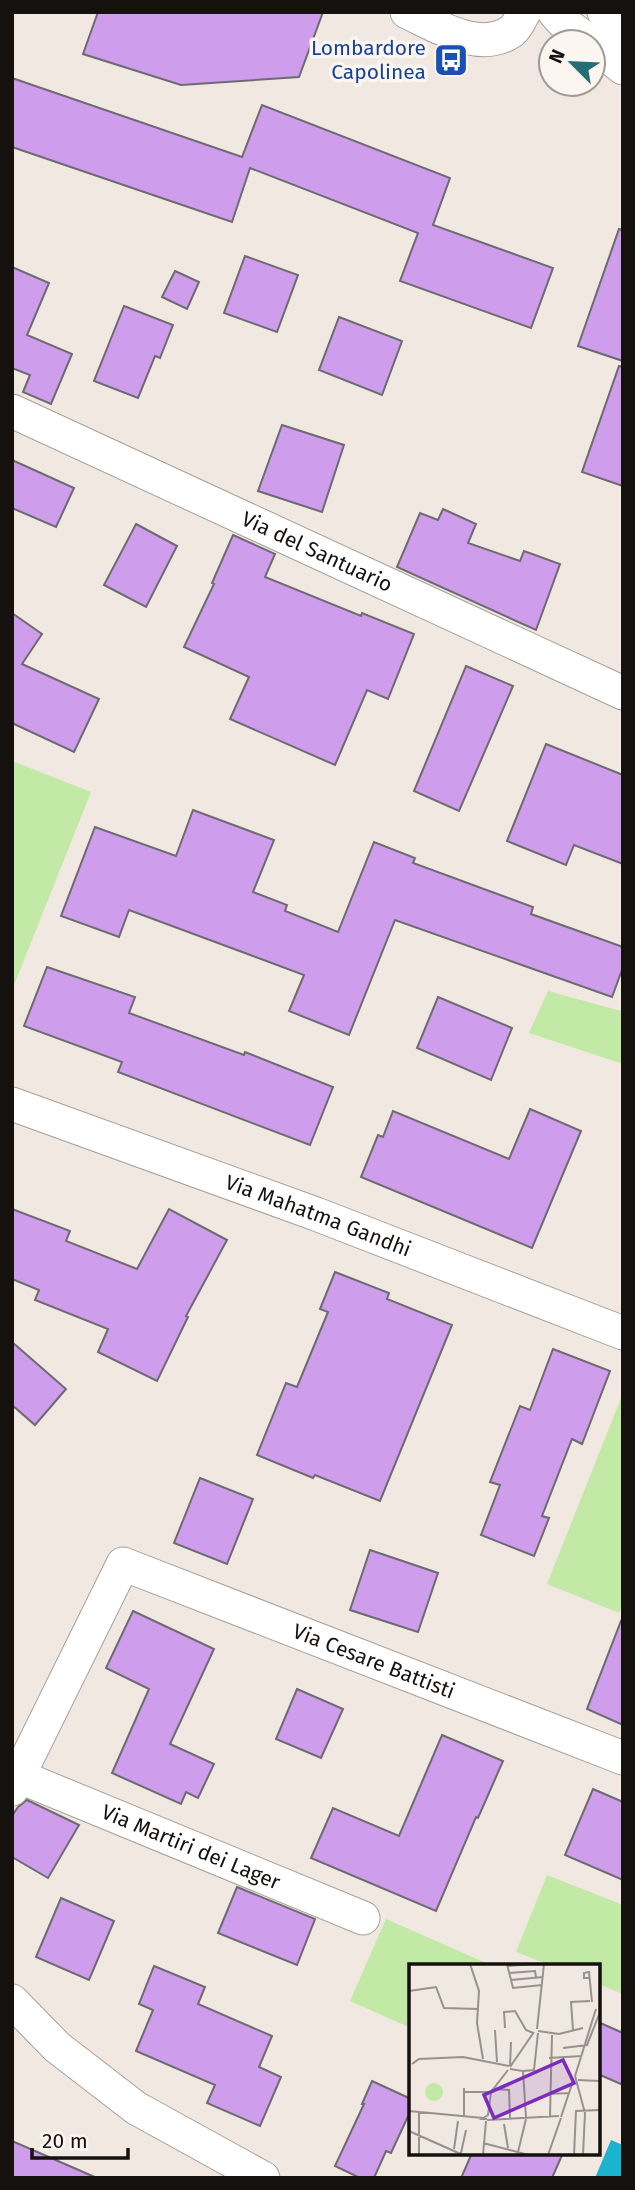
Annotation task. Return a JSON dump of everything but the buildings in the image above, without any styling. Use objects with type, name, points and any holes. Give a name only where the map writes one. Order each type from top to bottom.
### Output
[{"type":"street","points":[[407,12],[466,39],[496,38],[514,30],[524,12]]},
{"type":"street","points":[[554,12],[571,28]]},
{"type":"street","points":[[604,12],[623,29]]},
{"type":"street","points":[[607,55],[623,68]]},
{"type":"street","name":"Via del Santuario","points":[[12,411],[623,694]]},
{"type":"street","name":"Via Mahatma Gandhi","points":[[12,1104],[316,1213],[623,1332]]},
{"type":"street","name":"Via Martiri dei Lager","points":[[123,1564],[15,1782],[363,1918]]},
{"type":"street","name":"Via Cesare Battisti","points":[[123,1564],[623,1758]]},
{"type":"street","points":[[12,1741],[44,1724]]},
{"type":"street","points":[[12,2001],[57,2047],[136,2108],[263,2178]]},
{"type":"green space","points":[[12,761],[91,792],[12,990]]},
{"type":"green space","points":[[548,991],[621,1011],[623,1009],[623,1064],[529,1033]]},
{"type":"green space","points":[[623,1393],[623,1604],[619,1613],[547,1584]]},
{"type":"green space","points":[[547,1875],[623,1905],[623,1994],[600,1985],[600,1964],[547,1964],[516,1952]]},
{"type":"green space","points":[[386,1919],[486,1963],[409,1964],[409,2027],[350,2001]]},
{"type":"water","points":[[611,2140],[623,2145],[623,2178],[595,2178]]},
{"type":"place","name":"Lombardore Capolinea","points":[[451,60]]}]
